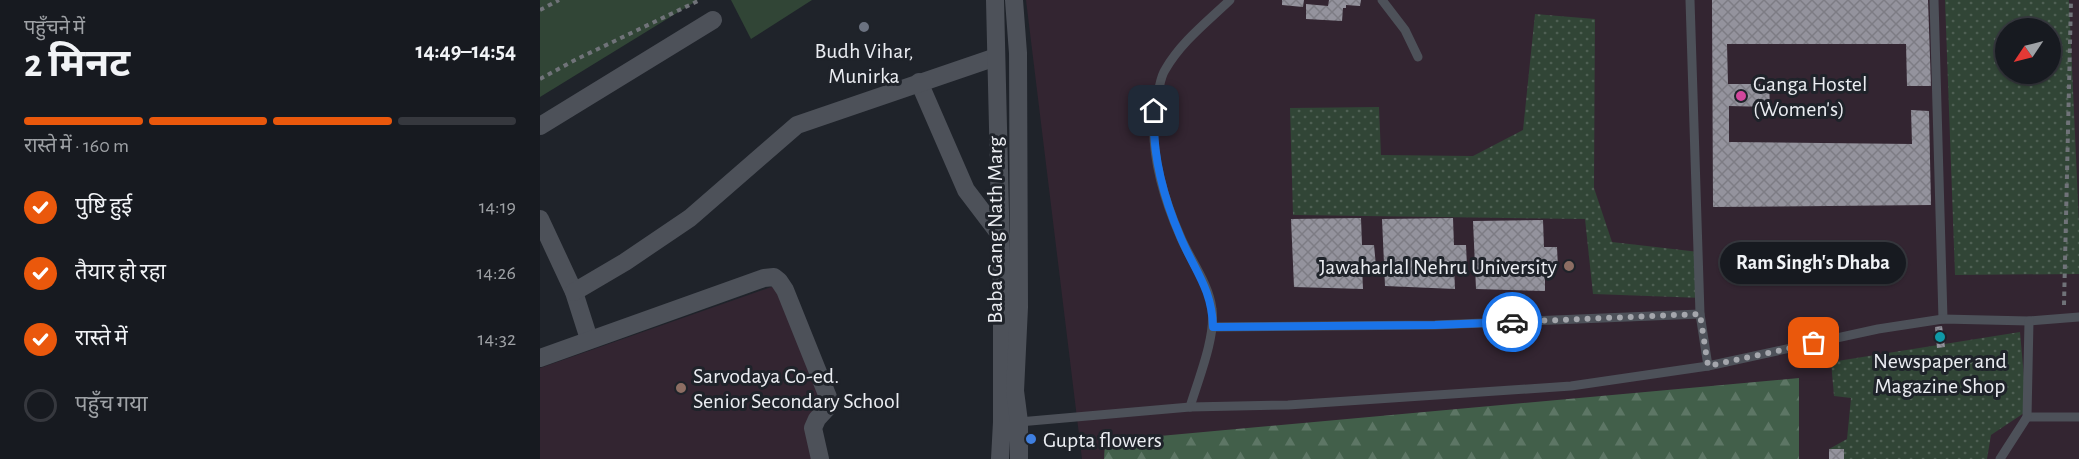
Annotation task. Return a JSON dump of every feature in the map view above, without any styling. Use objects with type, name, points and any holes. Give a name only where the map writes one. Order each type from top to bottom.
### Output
[{"type":"street","name":"Baba Gang Nath Marg","points":[[995,0],[1001,236],[1011,422],[1019,459]]},
{"type":"street","name":"Baba Gang Nath Marg","points":[[1000,459],[1011,422],[1015,391],[1019,284],[1018,53],[1014,0]]},
{"type":"street","points":[[540,126],[713,20]]},
{"type":"street","points":[[574,292],[626,262],[690,218],[797,125],[996,57]]},
{"type":"street","points":[[919,82],[966,190],[1001,236]]},
{"type":"street","points":[[540,219],[574,292],[589,339]]},
{"type":"street","points":[[540,358],[764,278],[774,277],[785,290],[828,397],[828,408],[817,419],[813,428],[820,459]]},
{"type":"lane","points":[[1190,407],[1213,327],[1212,308],[1208,292],[1180,238],[1166,199],[1153,136],[1154,111],[1163,73],[1174,55],[1230,0]]},
{"type":"lane","points":[[1382,0],[1405,30],[1418,57]]},
{"type":"lane","points":[[1690,0],[1700,314],[1708,366]]},
{"type":"lane","points":[[1934,0],[1943,319]]},
{"type":"lane","points":[[1213,327],[1435,325],[1700,314]]},
{"type":"lane","points":[[1011,422],[1190,407],[1288,405],[1560,387],[1708,366],[1878,329],[1943,319],[2029,321],[2079,317]]},
{"type":"lane","points":[[2000,459],[2027,417],[2029,321]]},
{"type":"lane","points":[[2027,417],[2079,417]]},
{"type":"path","points":[[540,10],[560,0]]},
{"type":"path","points":[[540,79],[700,0]]},
{"type":"path","points":[[2064,319],[2071,0]]},
{"type":"shaded area","name":"Jawaharlal Nehru University","points":[[1026,0],[2079,0],[2079,459],[1082,459]]},
{"type":"shaded area","name":"Sarvodaya Co-ed. Senior Secondary School","points":[[777,285],[831,408],[813,414],[825,459],[540,459],[540,368]]},
{"type":"green space","points":[[540,0],[698,0],[540,97]]},
{"type":"green space","points":[[731,0],[812,0],[751,39]]},
{"type":"green space","points":[[1945,0],[2069,0],[2079,224],[2079,274],[1955,275]]},
{"type":"green space","points":[[1535,14],[1595,19],[1594,188],[1612,242],[1699,252],[1703,298],[1593,294],[1585,219],[1293,215],[1290,108],[1379,107],[1381,155],[1473,156],[1523,130]]},
{"type":"green space","points":[[2020,332],[2027,411],[1991,435],[1987,459],[1829,459],[1829,449],[1847,439],[1851,398],[1834,396],[1831,362]]},
{"type":"green space","points":[[1799,378],[1799,459],[1104,459],[1105,441]]},
{"type":"building","points":[[1282,0],[1304,0],[1303,7],[1282,5]]},
{"type":"building","points":[[1329,0],[1361,0],[1360,6],[1346,5],[1346,8],[1343,8],[1342,21],[1306,19],[1306,4],[1328,6]]},
{"type":"building","name":"Ganga Hostel (Women's)","points":[[1712,0],[1928,0],[1931,86],[1907,86],[1906,44],[1727,44],[1728,84],[1769,84],[1770,107],[1729,106],[1729,142],[1912,144],[1911,110],[1929,111],[1931,205],[1713,207]]},
{"type":"building","points":[[1361,218],[1362,245],[1374,245],[1376,266],[1362,265],[1363,289],[1294,287],[1291,219]]},
{"type":"building","points":[[1453,218],[1454,245],[1466,245],[1467,266],[1454,265],[1455,289],[1385,286],[1382,219]]},
{"type":"building","points":[[1543,220],[1544,247],[1557,247],[1558,268],[1545,267],[1545,291],[1476,289],[1473,221]]},
{"type":"building","name":"Newspaper and Magazine Shop","points":[[1942,326],[1945,347],[1937,348],[1935,327]]},
{"type":"building","points":[[1829,449],[1844,449],[1844,459],[1829,459]]},
{"type":"way so far","points":[[1512,322],[1700,314],[1708,366],[1814,343]]},
{"type":"place","name":"Budh Vihar, Munirka","points":[[864,27]]},
{"type":"place","name":"Ganga Hostel (Women's)","points":[[1741,96]]},
{"type":"place","name":"Jawaharlal Nehru University","points":[[1569,266]]},
{"type":"place","name":"Newspaper and Magazine Shop","points":[[1940,337]]},
{"type":"place","name":"Ram Singh's Dhaba","points":[[1814,343]]},
{"type":"place","name":"Sarvodaya Co-ed. Senior Secondary School","points":[[681,388]]},
{"type":"place","name":"Gupta flowers","points":[[1031,439]]},
{"type":"route","points":[[1154,111],[1153,136],[1166,199],[1180,238],[1208,292],[1213,327],[1512,322]]}]
